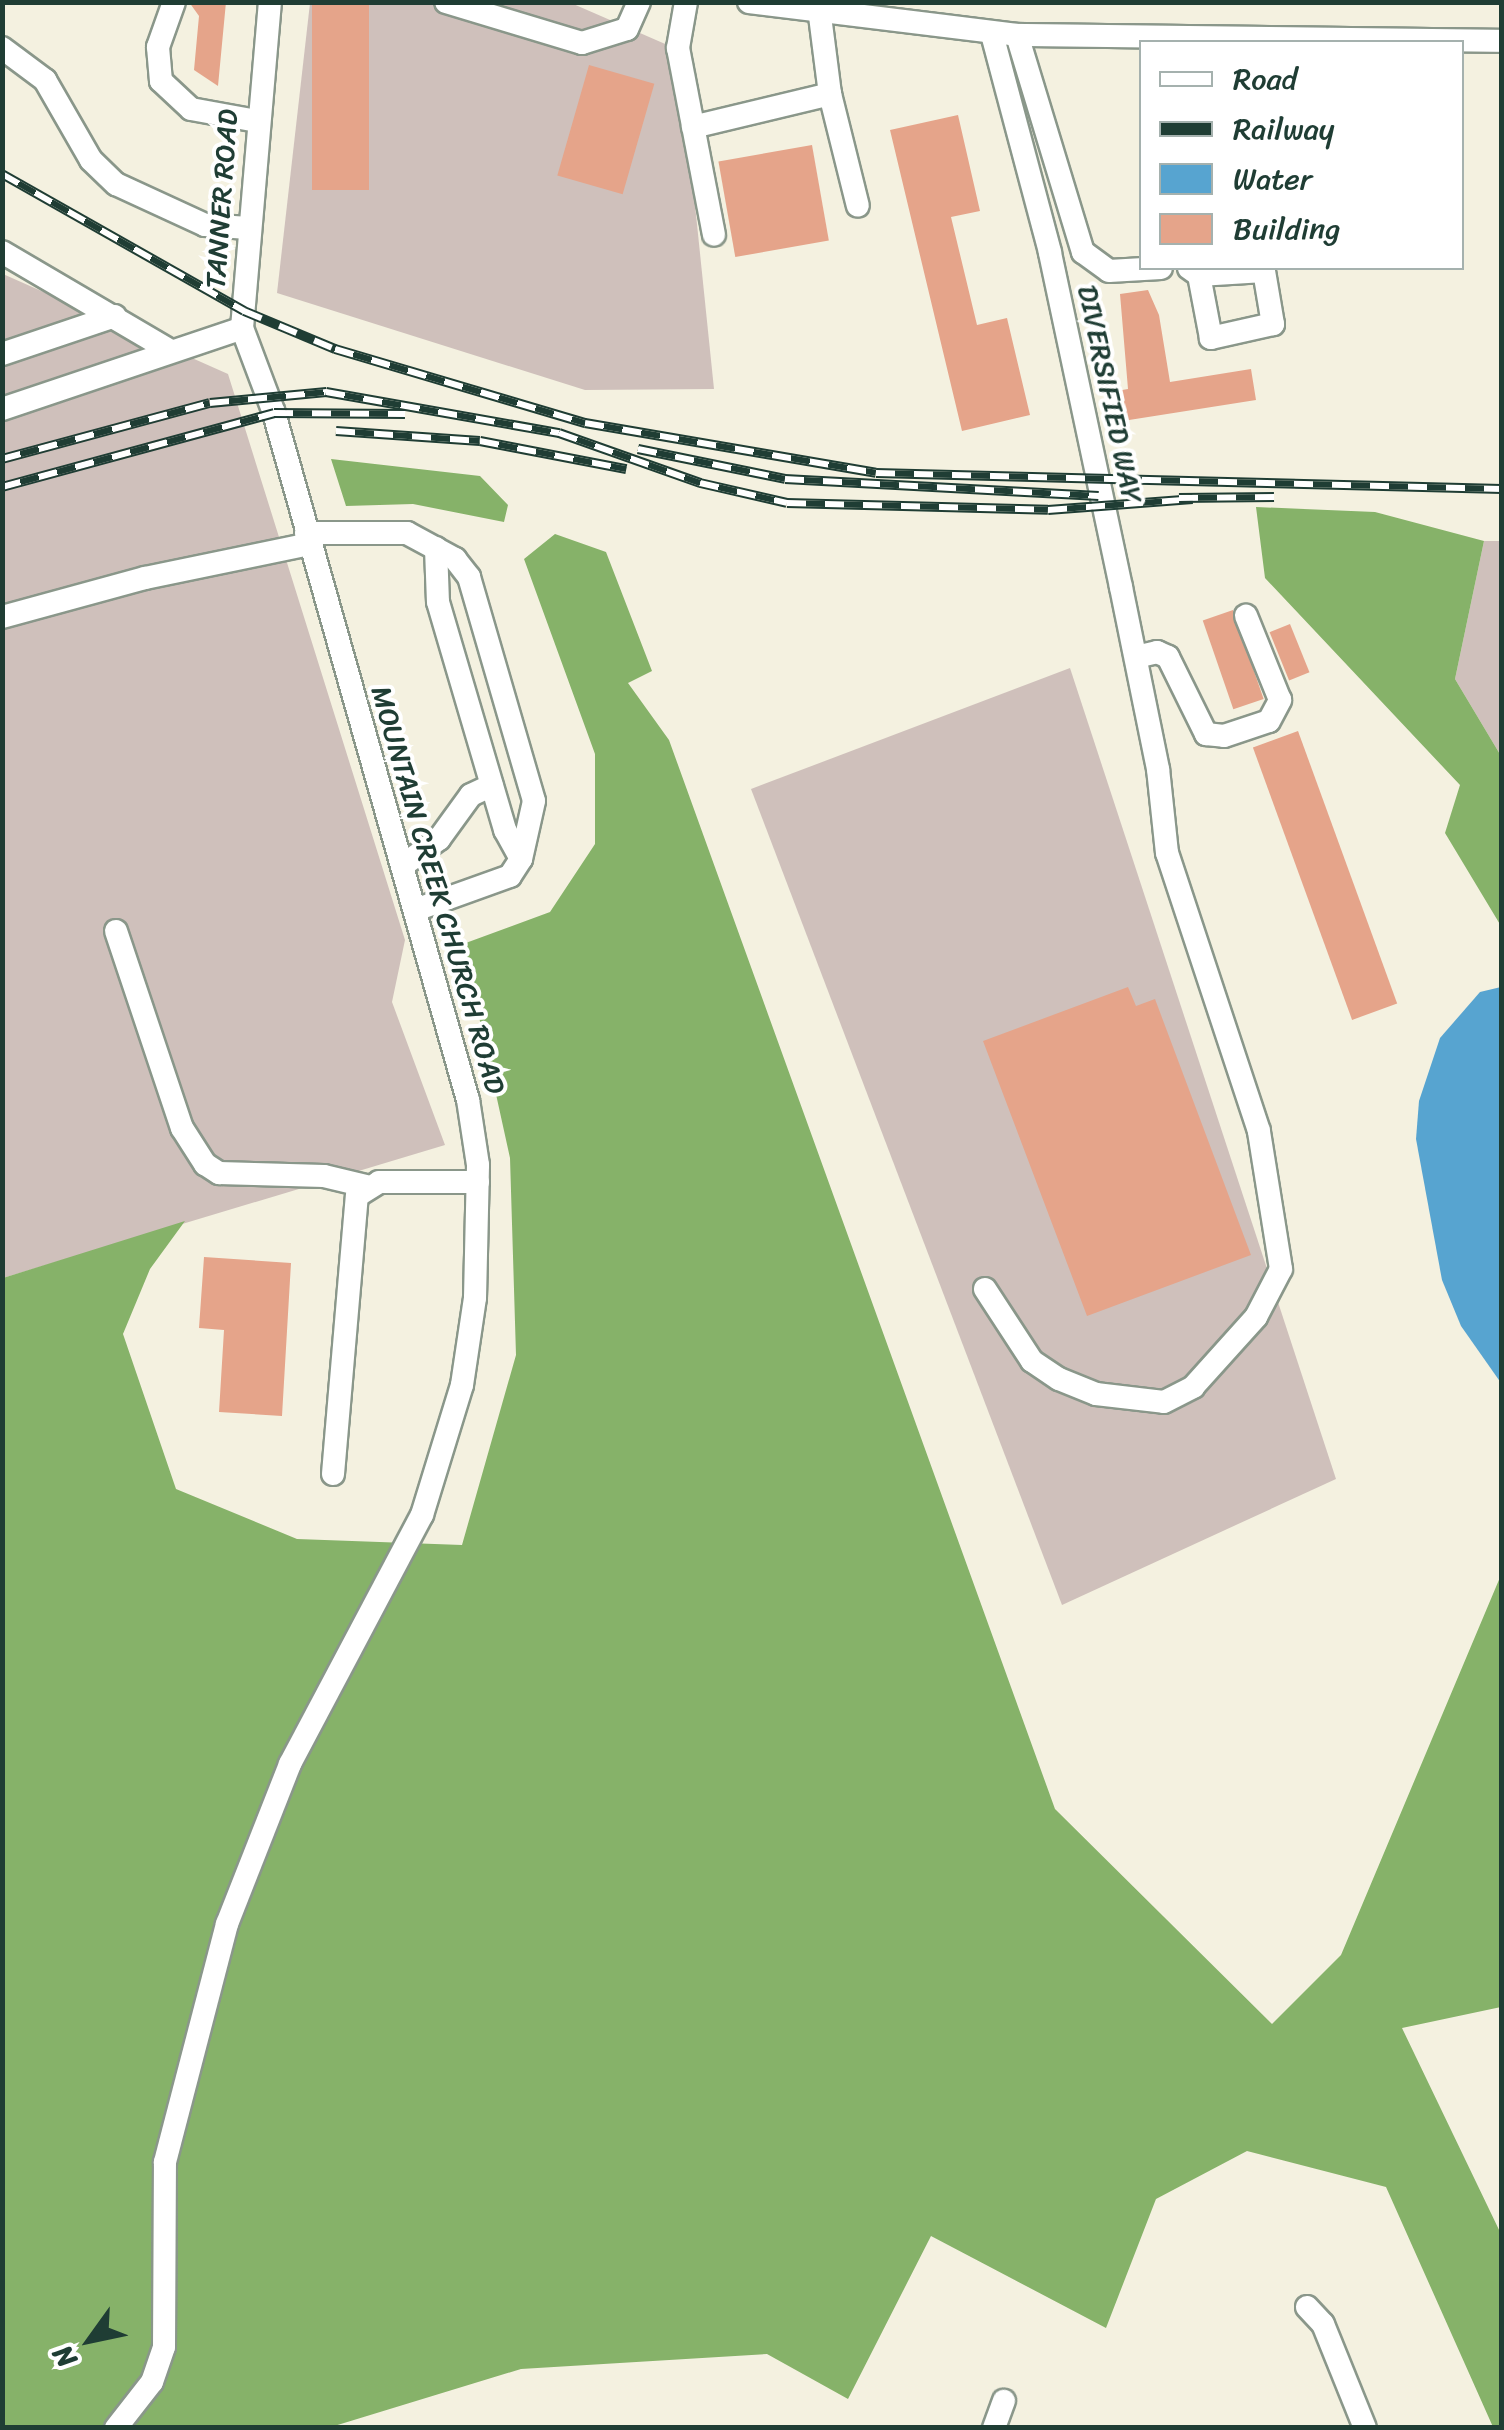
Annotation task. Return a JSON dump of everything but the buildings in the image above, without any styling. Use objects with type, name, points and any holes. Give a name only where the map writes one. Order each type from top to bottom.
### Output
[{"type":"street","points":[[174,2],[158,47],[161,81],[192,109],[257,122]]},
{"type":"street","name":"TANNER ROAD","points":[[2,409],[242,328],[270,2]]},
{"type":"street","points":[[446,2],[582,43],[627,30],[639,2]]},
{"type":"street","points":[[686,2],[678,48],[714,235]]},
{"type":"street","points":[[748,2],[820,16],[992,34],[1363,40]]},
{"type":"street","points":[[820,16],[830,94],[858,206]]},
{"type":"street","name":"DIVERSIFIED WAY","points":[[985,1288],[1032,1360],[1059,1379],[1096,1394],[1164,1402],[1192,1386],[1256,1317],[1281,1268],[1259,1132],[1166,853],[1158,770],[1050,252],[992,34]]},
{"type":"street","points":[[1017,35],[1083,252],[1109,271],[1139,269]]},
{"type":"street","points":[[1464,41],[1502,42]]},
{"type":"street","points":[[2,48],[45,80],[91,160],[116,184],[205,225],[248,228]]},
{"type":"street","points":[[693,126],[830,94]]},
{"type":"street","points":[[2,252],[171,351]]},
{"type":"street","points":[[2,354],[115,316]]},
{"type":"street","name":"MOUNTAIN CREEK CHURCH ROAD","points":[[116,2428],[152,2382],[164,2347],[165,2162],[228,1924],[290,1764],[402,1557],[444,1454],[475,1298],[478,1182],[468,1100],[307,539],[242,328]]},
{"type":"street","points":[[2,616],[307,539],[392,531],[436,548],[469,576],[534,801],[520,860],[495,886],[415,910]]},
{"type":"street","points":[[436,548],[438,602],[492,785],[520,860]]},
{"type":"street","points":[[1136,657],[1157,652],[1168,657],[1206,734],[1224,736],[1270,721],[1280,700],[1246,616]]},
{"type":"street","points":[[402,866],[439,839],[471,795],[492,785]]},
{"type":"street","points":[[116,931],[182,1128],[205,1164],[220,1173],[324,1176],[366,1186],[478,1182]]},
{"type":"street","points":[[333,1474],[353,1210],[366,1186]]},
{"type":"street","points":[[1308,2307],[1322,2324],[1366,2428]]},
{"type":"street","points":[[994,2428],[1004,2402]]},
{"type":"shaded area","points":[[310,3],[571,3],[679,50],[714,389],[585,390],[277,293]]},
{"type":"shaded area","points":[[3,274],[228,374],[405,940],[392,1002],[445,1145],[3,1278]]},
{"type":"shaded area","points":[[1484,541],[1501,541],[1501,756],[1455,679]]},
{"type":"shaded area","points":[[1070,668],[1336,1479],[1062,1605],[751,789]]},
{"type":"green space","points":[[331,459],[480,476],[508,505],[504,522],[413,504],[346,506]]},
{"type":"green space","points":[[1256,507],[1375,512],[1484,541],[1455,679],[1501,756],[1501,926],[1445,833],[1460,785],[1265,578]]},
{"type":"green space","points":[[555,534],[606,552],[652,671],[628,683],[669,740],[1055,1809],[1272,2024],[1341,1955],[1501,1575],[1501,2007],[1402,2028],[1501,2234],[1501,2427],[1493,2427],[1386,2187],[1247,2151],[1156,2199],[1106,2328],[931,2236],[848,2399],[767,2354],[521,2369],[331,2427],[3,2428],[3,1278],[185,1221],[150,1269],[123,1334],[176,1489],[297,1539],[462,1545],[516,1355],[510,1158],[463,944],[550,912],[595,844],[595,754],[524,559]]},
{"type":"water","points":[[1502,987],[1501,1383],[1461,1326],[1442,1280],[1416,1139],[1419,1101],[1440,1038],[1480,992]]},
{"type":"railway","points":[[2,174],[244,311],[335,349],[585,423],[876,473],[1502,489]]},
{"type":"railway","points":[[2,459],[210,403],[326,392],[559,433],[700,483],[787,503],[1048,510],[1193,499]]},
{"type":"railway","points":[[2,487],[274,413],[405,414]]},
{"type":"railway","points":[[336,431],[480,441],[626,469]]},
{"type":"railway","points":[[638,449],[785,479],[1099,496]]},
{"type":"railway","points":[[1179,498],[1274,497]]}]
